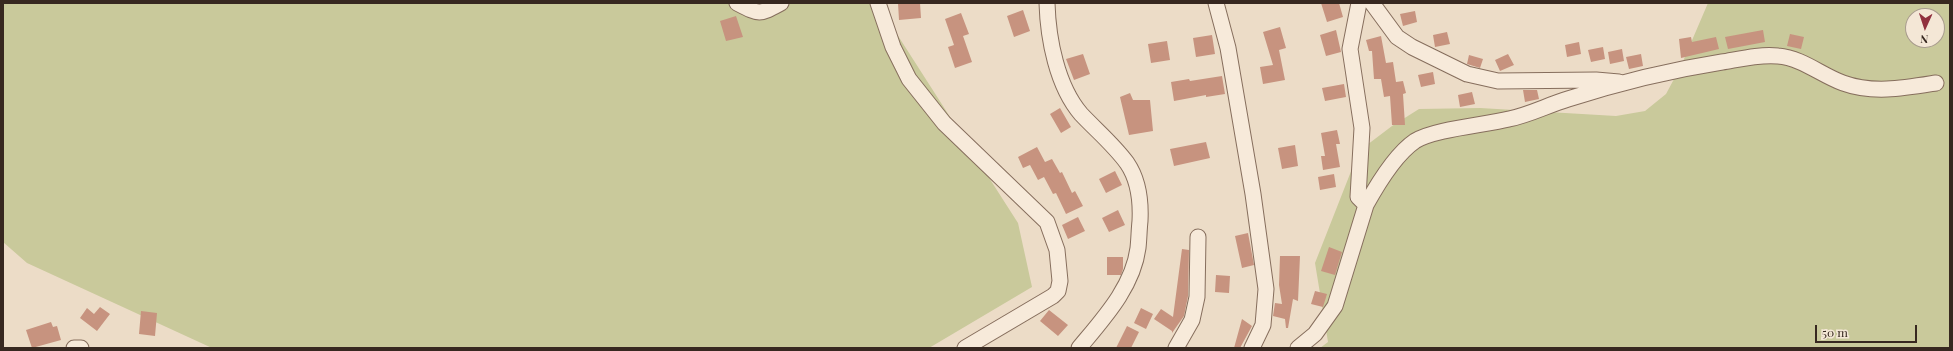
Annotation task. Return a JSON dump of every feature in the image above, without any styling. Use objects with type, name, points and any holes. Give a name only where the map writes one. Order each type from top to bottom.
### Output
[{"type":"street","points":[[737,3],[758,13],[764,12],[782,3]]},
{"type":"street","points":[[878,3],[893,47],[909,79],[944,123],[1047,222],[1057,250],[1060,281],[1058,291],[1054,296],[965,348]]},
{"type":"street","points":[[1047,3],[1048,25],[1052,49],[1068,96],[1080,112],[1127,163],[1138,190],[1141,206],[1138,249],[1130,276],[1112,309],[1079,348]]},
{"type":"street","points":[[1216,3],[1228,48],[1253,194],[1266,289],[1263,325],[1252,348]]},
{"type":"street","points":[[1359,3],[1350,49],[1362,128],[1358,197],[1366,205]]},
{"type":"street","points":[[1372,3],[1397,37],[1412,47],[1467,74],[1498,80],[1596,80],[1626,83]]},
{"type":"street","points":[[1298,348],[1315,334],[1335,306],[1366,205],[1374,190],[1401,154],[1416,141],[1435,134],[1510,119],[1568,99],[1626,83],[1706,65],[1754,57],[1777,56],[1792,58],[1843,83],[1866,89],[1897,89],[1936,84]]},
{"type":"street","points":[[1176,348],[1192,320],[1197,297],[1198,237]]},
{"type":"street","points":[[74,348],[81,348]]},
{"type":"green space","points":[[3,3],[877,3],[1018,223],[1032,287],[929,348],[212,348],[27,263],[3,242]]},
{"type":"green space","points":[[1708,3],[1950,3],[1950,348],[1320,348],[1328,342],[1315,263],[1359,151],[1392,126],[1419,109],[1480,108],[1616,116],[1645,111],[1666,94],[1681,66]]},
{"type":"building","points":[[898,3],[920,3],[921,18],[899,20]]},
{"type":"building","points":[[1321,3],[1339,3],[1343,17],[1327,22]]},
{"type":"building","points":[[1023,10],[1030,31],[1014,37],[1007,16]]},
{"type":"building","points":[[1415,11],[1417,22],[1403,26],[1400,14]]},
{"type":"building","points":[[961,13],[969,34],[963,36],[972,62],[955,68],[948,47],[954,45],[945,19]]},
{"type":"building","points":[[736,16],[743,37],[726,41],[720,21]]},
{"type":"building","points":[[1280,27],[1286,48],[1279,50],[1285,80],[1263,84],[1260,67],[1273,65],[1263,32]]},
{"type":"building","points":[[1336,30],[1341,52],[1326,56],[1320,35]]},
{"type":"building","points":[[1763,30],[1765,42],[1728,49],[1725,37]]},
{"type":"building","points":[[1447,32],[1450,44],[1435,47],[1433,35]]},
{"type":"building","points":[[1790,34],[1804,37],[1801,49],[1787,46]]},
{"type":"building","points":[[1212,35],[1215,54],[1196,57],[1193,38]]},
{"type":"building","points":[[1381,36],[1386,63],[1393,62],[1396,82],[1403,81],[1406,93],[1403,94],[1405,125],[1392,125],[1390,96],[1384,97],[1381,79],[1374,79],[1372,51],[1369,51],[1366,40]]},
{"type":"building","points":[[1691,37],[1692,42],[1716,37],[1719,49],[1681,58],[1679,39]]},
{"type":"building","points":[[1167,41],[1170,60],[1151,63],[1148,44]]},
{"type":"building","points":[[1579,42],[1581,54],[1567,57],[1565,45]]},
{"type":"building","points":[[1603,47],[1605,59],[1591,62],[1588,50]]},
{"type":"building","points":[[1622,49],[1624,61],[1610,64],[1608,52]]},
{"type":"building","points":[[1083,54],[1090,74],[1074,80],[1066,59]]},
{"type":"building","points":[[1508,54],[1514,65],[1500,71],[1495,60]]},
{"type":"building","points":[[1641,54],[1643,66],[1629,69],[1626,57]]},
{"type":"building","points":[[1469,55],[1483,59],[1480,68],[1467,64]]},
{"type":"building","points":[[1433,72],[1435,84],[1421,87],[1418,75]]},
{"type":"building","points":[[1222,76],[1225,94],[1206,97],[1206,95],[1174,101],[1171,82],[1189,79],[1190,81]]},
{"type":"building","points":[[1344,84],[1346,97],[1325,101],[1322,88]]},
{"type":"building","points":[[1523,90],[1537,90],[1539,99],[1525,102]]},
{"type":"building","points":[[1472,92],[1475,104],[1460,107],[1458,95]]},
{"type":"building","points":[[1130,93],[1133,100],[1150,100],[1153,131],[1129,135],[1120,97]]},
{"type":"building","points":[[1060,108],[1071,127],[1061,133],[1050,114]]},
{"type":"building","points":[[1337,130],[1340,144],[1336,144],[1340,167],[1323,170],[1321,156],[1325,156],[1321,133]]},
{"type":"building","points":[[1206,142],[1210,158],[1174,166],[1170,149]]},
{"type":"building","points":[[1295,145],[1298,166],[1282,169],[1278,148]]},
{"type":"building","points":[[1037,147],[1045,162],[1052,159],[1060,173],[1062,172],[1072,193],[1075,191],[1083,206],[1066,214],[1056,193],[1053,194],[1044,177],[1038,180],[1030,165],[1023,168],[1018,157]]},
{"type":"building","points":[[1115,171],[1122,185],[1106,193],[1099,179]]},
{"type":"building","points":[[1334,174],[1336,187],[1320,190],[1318,177]]},
{"type":"building","points":[[1118,210],[1125,225],[1109,232],[1102,218]]},
{"type":"building","points":[[1078,217],[1085,231],[1068,239],[1062,225]]},
{"type":"building","points":[[1248,233],[1254,265],[1242,268],[1235,236]]},
{"type":"building","points":[[1329,247],[1342,252],[1335,275],[1321,271]]},
{"type":"building","points":[[1182,249],[1189,250],[1188,296],[1184,316],[1172,333],[1172,331],[1154,319],[1161,309],[1173,317]]},
{"type":"building","points":[[1280,256],[1300,256],[1298,301],[1293,299],[1288,328],[1286,328],[1285,319],[1273,316],[1275,303],[1282,304],[1279,285]]},
{"type":"building","points":[[1107,257],[1123,257],[1123,269],[1121,275],[1107,275]]},
{"type":"building","points":[[1216,275],[1230,276],[1229,293],[1215,292]]},
{"type":"building","points":[[1315,291],[1327,294],[1323,307],[1311,304]]},
{"type":"building","points":[[100,307],[110,314],[97,331],[80,318],[87,308],[94,314]]},
{"type":"building","points":[[1141,308],[1153,314],[1146,329],[1134,323]]},
{"type":"building","points":[[1049,310],[1068,325],[1058,336],[1040,321]]},
{"type":"building","points":[[141,311],[157,313],[155,336],[139,334]]},
{"type":"building","points":[[1242,319],[1252,326],[1240,348],[1234,348]]},
{"type":"building","points":[[51,322],[53,327],[57,326],[61,340],[32,348],[26,330]]},
{"type":"building","points":[[1127,326],[1139,332],[1131,348],[1116,348]]}]
